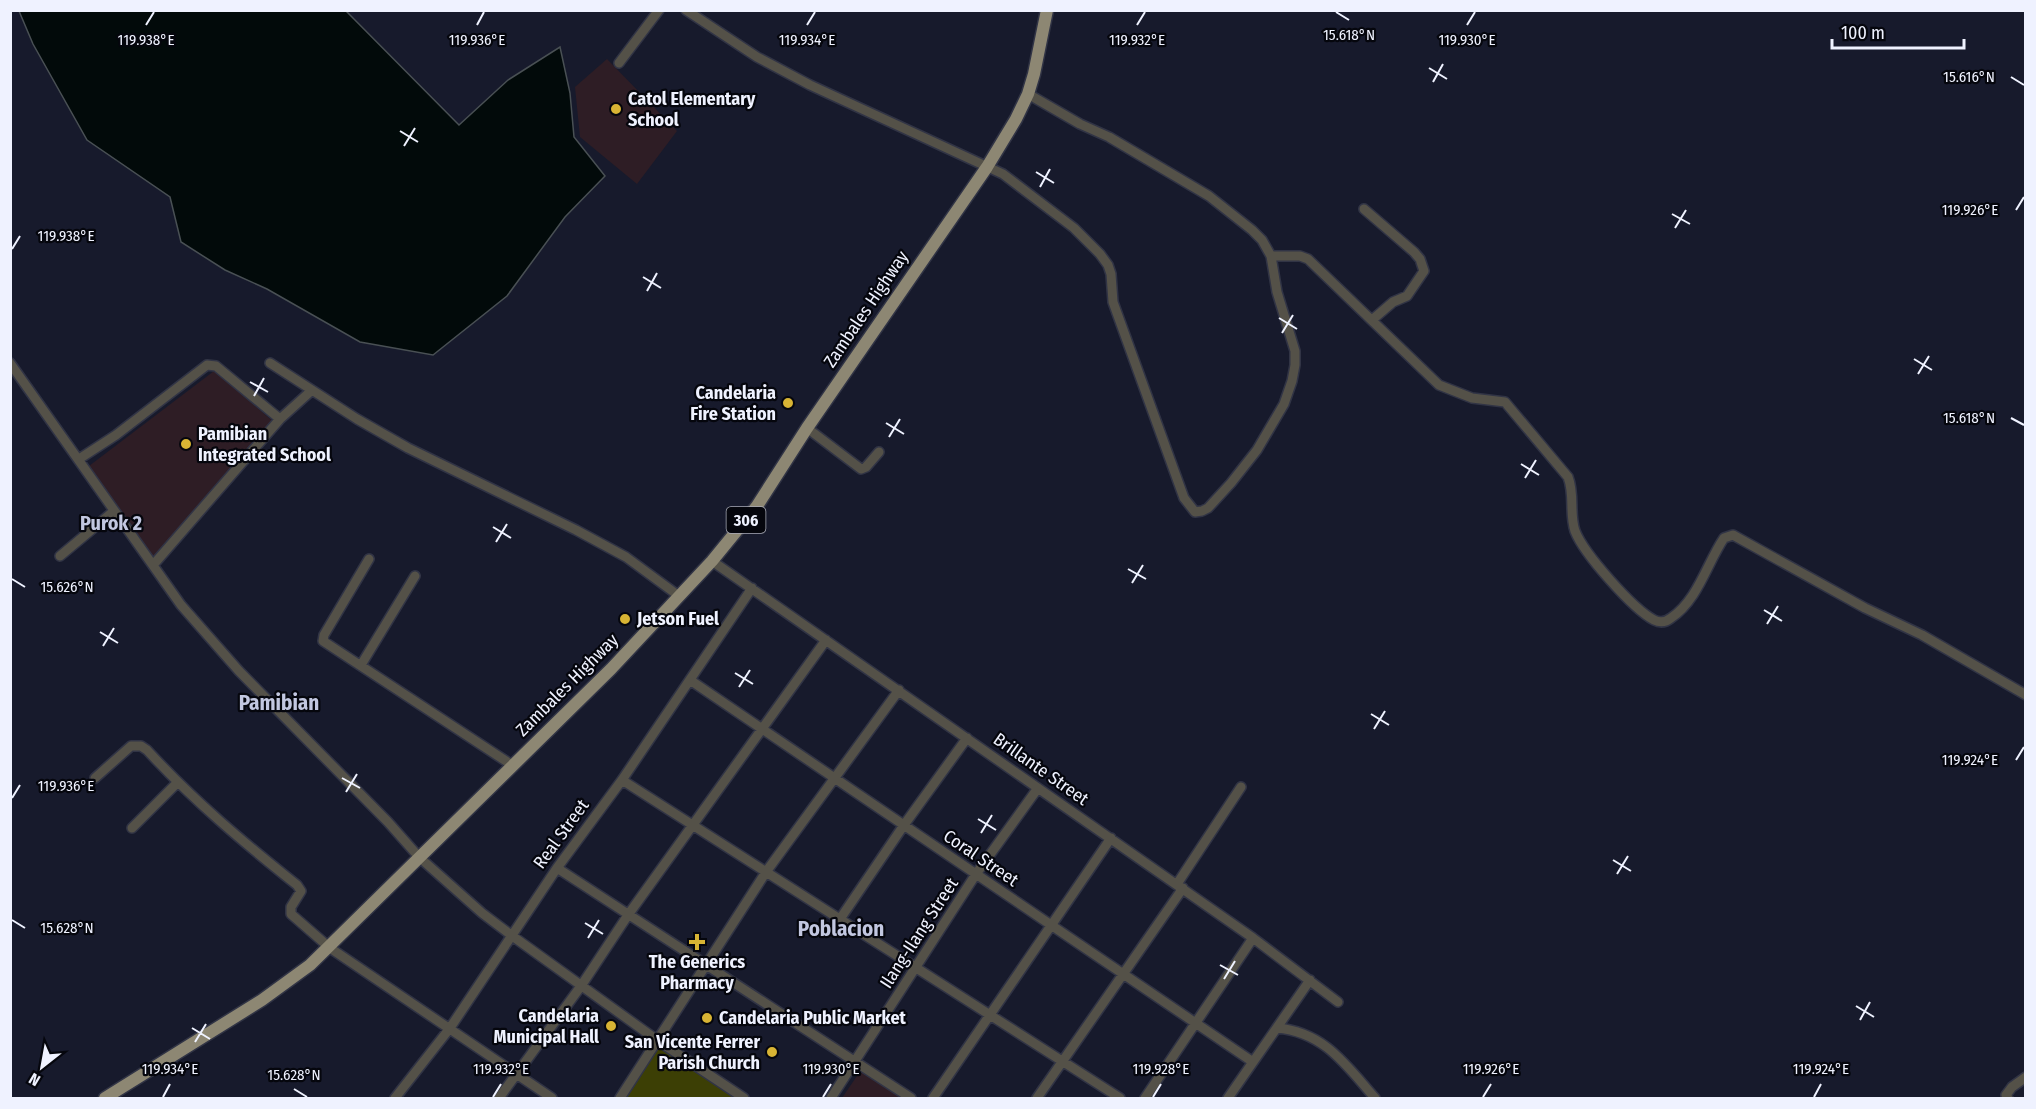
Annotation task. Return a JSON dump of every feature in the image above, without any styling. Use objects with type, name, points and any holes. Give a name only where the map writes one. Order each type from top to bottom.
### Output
[{"type":"main road","name":"Zambales Highway","points":[[105,1098],[262,1000],[330,948],[419,857],[611,669],[712,561],[757,507],[807,428],[987,167],[1028,94],[1040,52],[1047,10]]},
{"type":"street","points":[[620,63],[659,10]]},
{"type":"street","points":[[686,10],[757,57],[810,85],[1003,174],[1087,239],[1108,265],[1113,302],[1184,498],[1195,512],[1202,511],[1208,508],[1231,483],[1257,450],[1284,404],[1292,381],[1295,351],[1277,292],[1271,256],[1262,240],[1252,230],[1209,196],[1108,137],[1080,124],[1028,94]]},
{"type":"street","points":[[1364,209],[1414,252],[1423,267],[1421,276],[1407,296],[1393,302],[1372,320]]},
{"type":"street","points":[[1271,256],[1300,256],[1308,260],[1439,385],[1472,398],[1506,402],[1568,477],[1572,488],[1572,517],[1575,531],[1583,546],[1629,599],[1655,621],[1663,622],[1677,614],[1701,581],[1724,538],[1733,535],[1836,593],[1922,635],[2025,695]]},
{"type":"street","points":[[10,363],[181,605],[204,633],[388,822],[419,857],[482,913],[657,1040],[744,1098]]},
{"type":"street","points":[[270,363],[408,448],[626,557],[679,596]]},
{"type":"street","points":[[80,459],[116,435],[207,365],[216,366],[280,419]]},
{"type":"street","points":[[154,564],[280,419],[311,390]]},
{"type":"street","points":[[807,428],[861,469],[866,467],[879,452]]},
{"type":"street","points":[[60,556],[114,511]]},
{"type":"street","points":[[369,559],[323,638],[327,644],[512,765]]},
{"type":"street","name":"Brillante Street","points":[[712,561],[1180,886],[1338,1002]]},
{"type":"street","points":[[360,665],[415,576]]},
{"type":"street","name":"Real Street","points":[[394,1098],[450,1028],[556,868],[622,780],[753,588]]},
{"type":"street","points":[[499,1098],[826,640]]},
{"type":"street","name":"Coral Street","points":[[690,680],[1253,1062]]},
{"type":"street","points":[[620,1098],[766,872],[835,780],[898,690]]},
{"type":"street","points":[[840,919],[904,825],[968,738]]},
{"type":"street","points":[[95,778],[126,750],[136,745],[147,750],[177,783],[238,838],[297,885],[301,891],[291,907],[291,914],[330,948],[552,1098]]},
{"type":"street","points":[[622,780],[1120,1098]]},
{"type":"street","points":[[132,828],[177,783]]},
{"type":"street","points":[[1037,1098],[1122,975],[1241,787]]},
{"type":"street","name":"Ilang-Ilang Street","points":[[831,1098],[976,874],[1038,788]]},
{"type":"street","points":[[933,1098],[1111,838]]},
{"type":"street","points":[[556,868],[911,1098]]},
{"type":"street","points":[[1145,1098],[1253,938]]},
{"type":"street","points":[[1228,1098],[1310,980]]},
{"type":"street","points":[[1277,1028],[1296,1030],[1317,1039],[1375,1098]]},
{"type":"street","points":[[2008,1098],[2006,1095],[2008,1091],[2025,1077]]},
{"type":"shaded area","points":[[19,11],[346,11],[459,125],[508,80],[560,47],[570,93],[574,137],[605,176],[565,217],[507,296],[433,355],[360,342],[267,289],[225,270],[181,242],[170,197],[87,140],[33,44]]},
{"type":"shaded area","name":"Catol Elementary School","points":[[607,59],[677,131],[637,184],[580,137],[575,87]]},
{"type":"shaded area","name":"Pamibian Integrated School","points":[[214,371],[275,423],[153,559],[89,466]]},
{"type":"shaded area","points":[[658,1047],[735,1098],[623,1098]]},
{"type":"shaded area","points":[[861,1070],[904,1098],[842,1098]]},
{"type":"place","name":"Catol Elementary School","points":[[616,109]]},
{"type":"place","name":"Candelaria Fire Station","points":[[788,403]]},
{"type":"place","name":"Pamibian Integrated School","points":[[186,444]]},
{"type":"place","name":"Jetson Fuel","points":[[625,619]]},
{"type":"place","name":"The Generics Pharmacy","points":[[697,942]]},
{"type":"place","name":"Candelaria Public Market","points":[[707,1018]]},
{"type":"place","name":"Candelaria Municipal Hall","points":[[611,1026]]},
{"type":"place","name":"San Vicente Ferrer Parish Church","points":[[772,1052]]},
{"type":"district","name":"Purok 2","points":[[111,523]]},
{"type":"district","name":"Pamibian","points":[[279,703]]},
{"type":"district","name":"Poblacion","points":[[841,929]]}]
